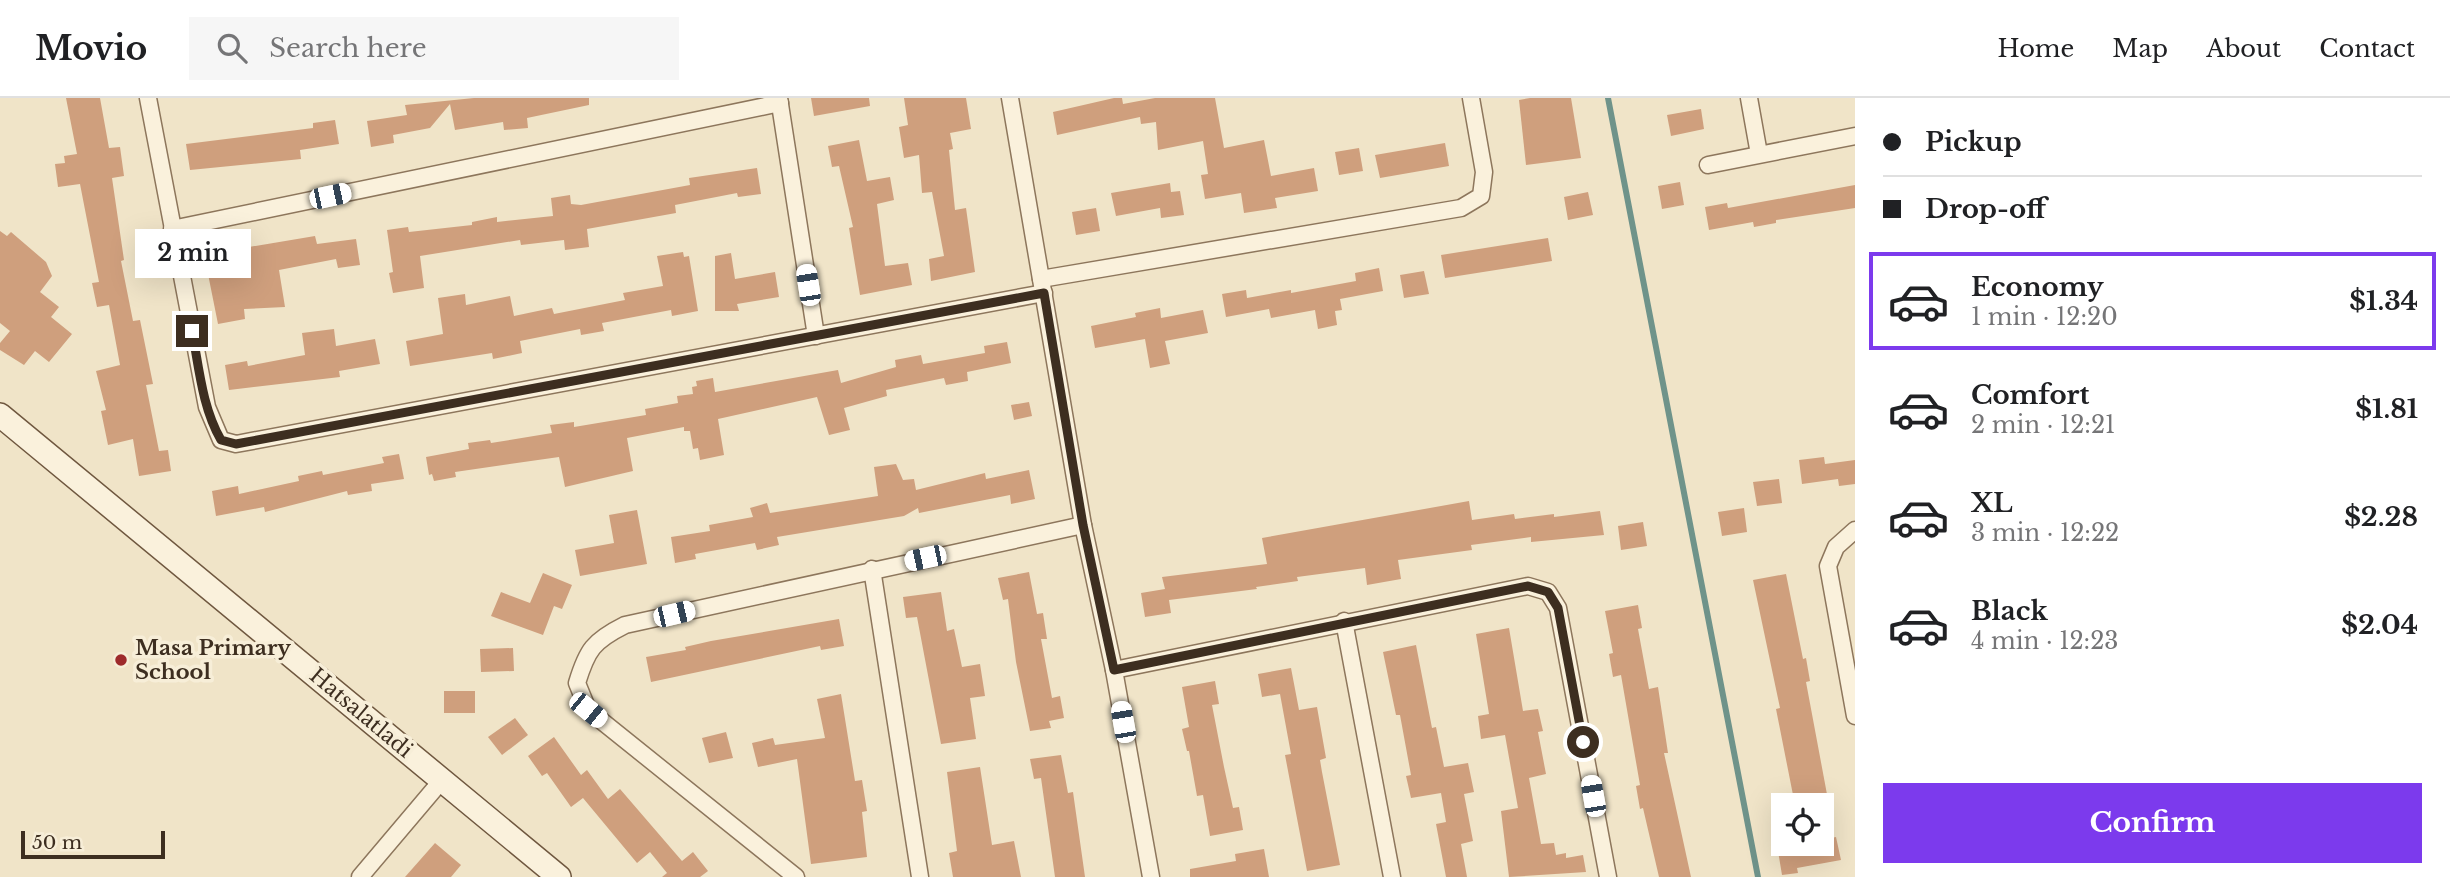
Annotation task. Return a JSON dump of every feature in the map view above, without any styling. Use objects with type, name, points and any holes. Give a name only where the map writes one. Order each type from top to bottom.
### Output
[{"type":"street","points":[[148,98],[207,407],[221,440],[236,444],[816,336],[1043,286],[1461,208],[1481,196],[1484,172],[1471,98]]},
{"type":"street","points":[[1010,98],[1083,525],[1114,670],[1151,877]]},
{"type":"street","points":[[1749,98],[1759,154]]},
{"type":"street","points":[[172,229],[779,101],[816,336]]},
{"type":"street","points":[[1708,165],[1855,136]]},
{"type":"street","name":"Hatsalatladi","points":[[0,415],[559,877]]},
{"type":"street","points":[[796,877],[588,710],[577,683],[586,655],[601,637],[625,625],[1083,525]]},
{"type":"street","points":[[1855,530],[1836,547],[1828,566],[1855,716]]},
{"type":"street","points":[[872,569],[920,877]]},
{"type":"street","points":[[1114,670],[1344,621],[1528,586],[1548,592],[1558,608],[1608,877]]},
{"type":"street","points":[[1344,621],[1392,877]]},
{"type":"street","points":[[360,877],[442,780]]},
{"type":"building","points":[[66,98],[100,98],[109,148],[120,147],[124,176],[112,178],[124,260],[121,261],[133,321],[140,320],[153,384],[146,385],[159,451],[168,450],[171,471],[139,476],[133,439],[108,445],[101,411],[106,410],[96,371],[120,365],[109,305],[97,307],[92,283],[99,282],[80,184],[58,187],[55,164],[65,163],[64,156],[77,154]]},
{"type":"building","points":[[474,98],[589,98],[589,105],[527,118],[528,128],[504,130],[503,122],[455,130],[450,104],[430,128],[393,135],[394,143],[371,147],[367,121],[407,115],[405,105]]},
{"type":"building","points":[[811,98],[869,98],[870,106],[814,116]]},
{"type":"building","points":[[904,98],[966,98],[971,129],[950,133],[953,149],[949,150],[955,210],[966,208],[975,272],[931,281],[929,259],[944,256],[932,192],[922,193],[919,155],[904,158],[899,127],[908,125]]},
{"type":"building","points":[[1122,98],[1123,104],[1155,98],[1215,98],[1224,148],[1264,140],[1271,176],[1314,168],[1318,191],[1275,198],[1277,208],[1244,213],[1241,193],[1205,199],[1201,175],[1208,174],[1203,141],[1158,150],[1156,122],[1141,124],[1140,117],[1057,135],[1053,112]]},
{"type":"building","points":[[1571,98],[1581,158],[1526,165],[1519,100]]},
{"type":"building","points":[[1701,109],[1704,129],[1671,136],[1667,115]]},
{"type":"building","points":[[335,120],[339,144],[300,150],[301,159],[190,170],[186,144],[313,128],[313,123]]},
{"type":"building","points":[[859,140],[867,181],[890,177],[894,200],[877,204],[885,266],[908,263],[912,285],[860,295],[849,228],[853,227],[839,166],[832,167],[828,146]]},
{"type":"building","points":[[1445,143],[1449,166],[1380,178],[1375,155]]},
{"type":"building","points":[[1359,148],[1363,171],[1339,175],[1335,152]]},
{"type":"building","points":[[757,168],[761,194],[738,197],[737,193],[675,205],[676,213],[587,229],[589,247],[565,250],[564,240],[521,245],[520,240],[420,256],[424,288],[393,293],[387,230],[408,227],[409,232],[472,225],[472,222],[497,217],[497,222],[553,216],[551,198],[570,195],[571,204],[581,205],[690,185],[689,178]]},
{"type":"building","points":[[1680,182],[1684,205],[1662,209],[1658,186]]},
{"type":"building","points":[[1170,183],[1171,192],[1180,191],[1184,215],[1161,218],[1160,208],[1116,216],[1111,193]]},
{"type":"building","points":[[1855,185],[1855,208],[1776,220],[1776,223],[1754,227],[1753,222],[1709,230],[1705,207],[1727,203],[1728,208]]},
{"type":"building","points":[[1588,192],[1593,215],[1568,220],[1564,197]]},
{"type":"building","points":[[1096,208],[1100,231],[1076,235],[1072,212]]},
{"type":"building","points":[[0,231],[7,236],[11,232],[46,262],[52,276],[40,292],[59,307],[51,317],[72,334],[49,362],[35,351],[24,365],[0,350],[0,343],[10,331],[0,323]]},
{"type":"building","points":[[315,236],[317,244],[356,239],[360,265],[338,268],[336,259],[279,270],[285,307],[244,309],[245,319],[218,324],[206,264],[245,256],[243,248]]},
{"type":"building","points":[[1548,238],[1552,261],[1445,278],[1441,255]]},
{"type":"building","points":[[683,252],[684,257],[689,256],[698,311],[672,316],[671,310],[602,323],[604,331],[581,335],[580,329],[520,341],[522,353],[493,359],[492,353],[410,366],[406,341],[443,334],[438,298],[465,294],[466,305],[510,296],[514,316],[552,308],[554,314],[625,300],[623,293],[663,286],[657,256]]},
{"type":"building","points":[[731,253],[735,279],[775,272],[779,297],[737,304],[739,311],[715,311],[715,256]]},
{"type":"building","points":[[1379,268],[1383,291],[1340,299],[1342,310],[1335,311],[1337,325],[1318,329],[1315,310],[1271,318],[1269,309],[1226,317],[1222,294],[1246,290],[1247,298],[1291,290],[1291,293],[1356,281],[1355,273]]},
{"type":"building","points":[[1424,271],[1429,294],[1404,298],[1400,275]]},
{"type":"building","points":[[1160,308],[1161,318],[1203,310],[1208,333],[1165,341],[1170,364],[1150,368],[1145,339],[1095,348],[1091,326],[1136,317],[1135,313]]},
{"type":"building","points":[[334,329],[336,346],[375,339],[380,364],[339,371],[340,377],[229,390],[225,365],[247,361],[248,366],[305,355],[302,333]]},
{"type":"building","points":[[1007,342],[1011,363],[967,372],[968,381],[946,385],[944,378],[886,390],[887,396],[844,408],[850,430],[829,435],[817,397],[718,419],[724,455],[700,460],[698,448],[693,449],[690,431],[684,431],[684,427],[627,438],[633,471],[565,487],[559,457],[455,472],[456,477],[434,481],[432,474],[429,475],[426,457],[469,449],[468,443],[490,440],[491,443],[552,433],[550,425],[574,422],[574,427],[646,415],[645,409],[678,403],[677,396],[693,394],[692,387],[697,386],[696,381],[713,378],[715,392],[838,370],[841,383],[896,367],[895,360],[921,355],[923,364],[985,353],[984,346]]},
{"type":"building","points":[[1029,402],[1032,416],[1014,420],[1011,405]]},
{"type":"building","points":[[399,454],[404,479],[371,484],[372,491],[348,495],[347,491],[265,512],[264,507],[216,516],[212,491],[238,486],[239,494],[299,481],[298,476],[322,471],[323,475],[384,463],[382,457]]},
{"type":"building","points":[[1824,457],[1825,464],[1855,460],[1855,484],[1839,486],[1838,479],[1802,484],[1799,460]]},
{"type":"building","points":[[896,464],[903,480],[914,479],[916,490],[985,473],[986,479],[1029,470],[1035,499],[1011,504],[1010,495],[919,513],[918,508],[904,516],[777,537],[779,545],[757,550],[755,543],[695,554],[696,559],[675,563],[671,537],[710,531],[709,525],[753,517],[750,508],[767,503],[770,513],[878,496],[874,467]]},
{"type":"building","points":[[1779,479],[1782,503],[1757,506],[1753,482]]},
{"type":"building","points":[[1469,501],[1472,520],[1514,514],[1515,519],[1600,511],[1604,535],[1531,542],[1531,537],[1471,545],[1472,550],[1398,560],[1401,579],[1367,585],[1365,568],[1297,577],[1298,581],[1256,587],[1257,589],[1169,600],[1171,613],[1145,617],[1141,593],[1165,589],[1162,577],[1267,564],[1262,538]]},
{"type":"building","points":[[1744,508],[1747,532],[1722,536],[1718,512]]},
{"type":"building","points":[[637,510],[647,564],[580,576],[575,550],[614,543],[609,515]]},
{"type":"building","points":[[1643,522],[1647,546],[1621,550],[1618,526]]},
{"type":"building","points":[[1029,572],[1037,614],[1043,613],[1047,639],[1041,639],[1052,698],[1060,696],[1064,718],[1049,721],[1051,728],[1030,731],[1016,662],[1008,599],[1003,600],[998,578]]},
{"type":"building","points":[[543,573],[572,585],[562,609],[554,606],[543,635],[491,616],[501,592],[530,603]]},
{"type":"building","points":[[1786,574],[1803,659],[1806,658],[1810,681],[1806,682],[1827,793],[1793,793],[1776,709],[1780,708],[1753,580]]},
{"type":"building","points":[[941,592],[947,631],[954,629],[962,667],[980,664],[985,696],[970,698],[976,739],[941,744],[917,617],[906,618],[903,597]]},
{"type":"building","points":[[1638,605],[1642,628],[1638,629],[1649,689],[1658,687],[1668,753],[1664,753],[1691,877],[1659,877],[1643,808],[1640,809],[1636,786],[1640,785],[1621,675],[1613,677],[1609,654],[1613,653],[1605,611]]},
{"type":"building","points":[[839,619],[844,646],[821,650],[820,646],[651,682],[646,657],[686,650],[685,647],[711,641]]},
{"type":"building","points":[[1509,628],[1523,711],[1538,709],[1543,731],[1538,732],[1546,774],[1529,778],[1541,844],[1554,843],[1556,855],[1566,853],[1566,858],[1583,855],[1586,872],[1509,877],[1501,811],[1518,808],[1505,735],[1481,739],[1478,716],[1489,714],[1476,634]]},
{"type":"building","points":[[1416,645],[1432,728],[1436,727],[1444,767],[1468,763],[1474,792],[1464,794],[1473,841],[1461,844],[1467,877],[1446,877],[1436,824],[1446,822],[1441,793],[1411,798],[1406,776],[1411,775],[1400,715],[1396,715],[1383,652]]},
{"type":"building","points":[[513,648],[514,671],[481,672],[480,649]]},
{"type":"building","points":[[1291,668],[1299,710],[1317,707],[1326,758],[1320,760],[1340,865],[1307,871],[1285,755],[1291,754],[1280,694],[1262,697],[1258,674]]},
{"type":"building","points":[[1215,681],[1219,704],[1212,705],[1233,808],[1239,807],[1243,830],[1210,836],[1203,795],[1197,796],[1182,729],[1189,727],[1182,687]]},
{"type":"building","points":[[444,691],[475,691],[475,713],[444,713]]},
{"type":"building","points":[[841,694],[855,781],[862,780],[867,811],[862,812],[867,857],[811,864],[797,759],[758,767],[752,743],[773,738],[775,745],[825,738],[817,699]]},
{"type":"building","points":[[515,718],[528,735],[502,755],[488,737]]},
{"type":"building","points":[[726,732],[733,758],[709,763],[702,738]]},
{"type":"building","points":[[554,737],[581,775],[587,770],[608,799],[620,789],[682,861],[693,852],[708,871],[700,877],[662,877],[667,873],[650,852],[637,863],[583,798],[571,807],[547,773],[542,776],[528,756]]},
{"type":"building","points":[[1061,755],[1068,793],[1073,792],[1085,877],[1055,877],[1041,778],[1034,779],[1030,759]]},
{"type":"building","points":[[980,767],[992,845],[1014,841],[1021,877],[953,877],[949,853],[957,851],[947,772]]},
{"type":"building","points":[[1834,837],[1841,860],[1797,868],[1798,873],[1782,875],[1779,856],[1834,856]]},
{"type":"building","points":[[435,843],[461,865],[451,877],[405,877]]},
{"type":"building","points":[[1264,849],[1269,877],[1190,877],[1190,869],[1236,861],[1235,854]]},
{"type":"waterway","points":[[1608,98],[1758,877]]},
{"type":"place","name":"Masa Primary School","points":[[121,660]]},
{"type":"route","points":[[192,331],[207,407],[214,428],[221,440],[236,444],[1044,293],[1083,525],[1114,670],[1344,621],[1528,586],[1548,592],[1558,608],[1583,742]]}]
